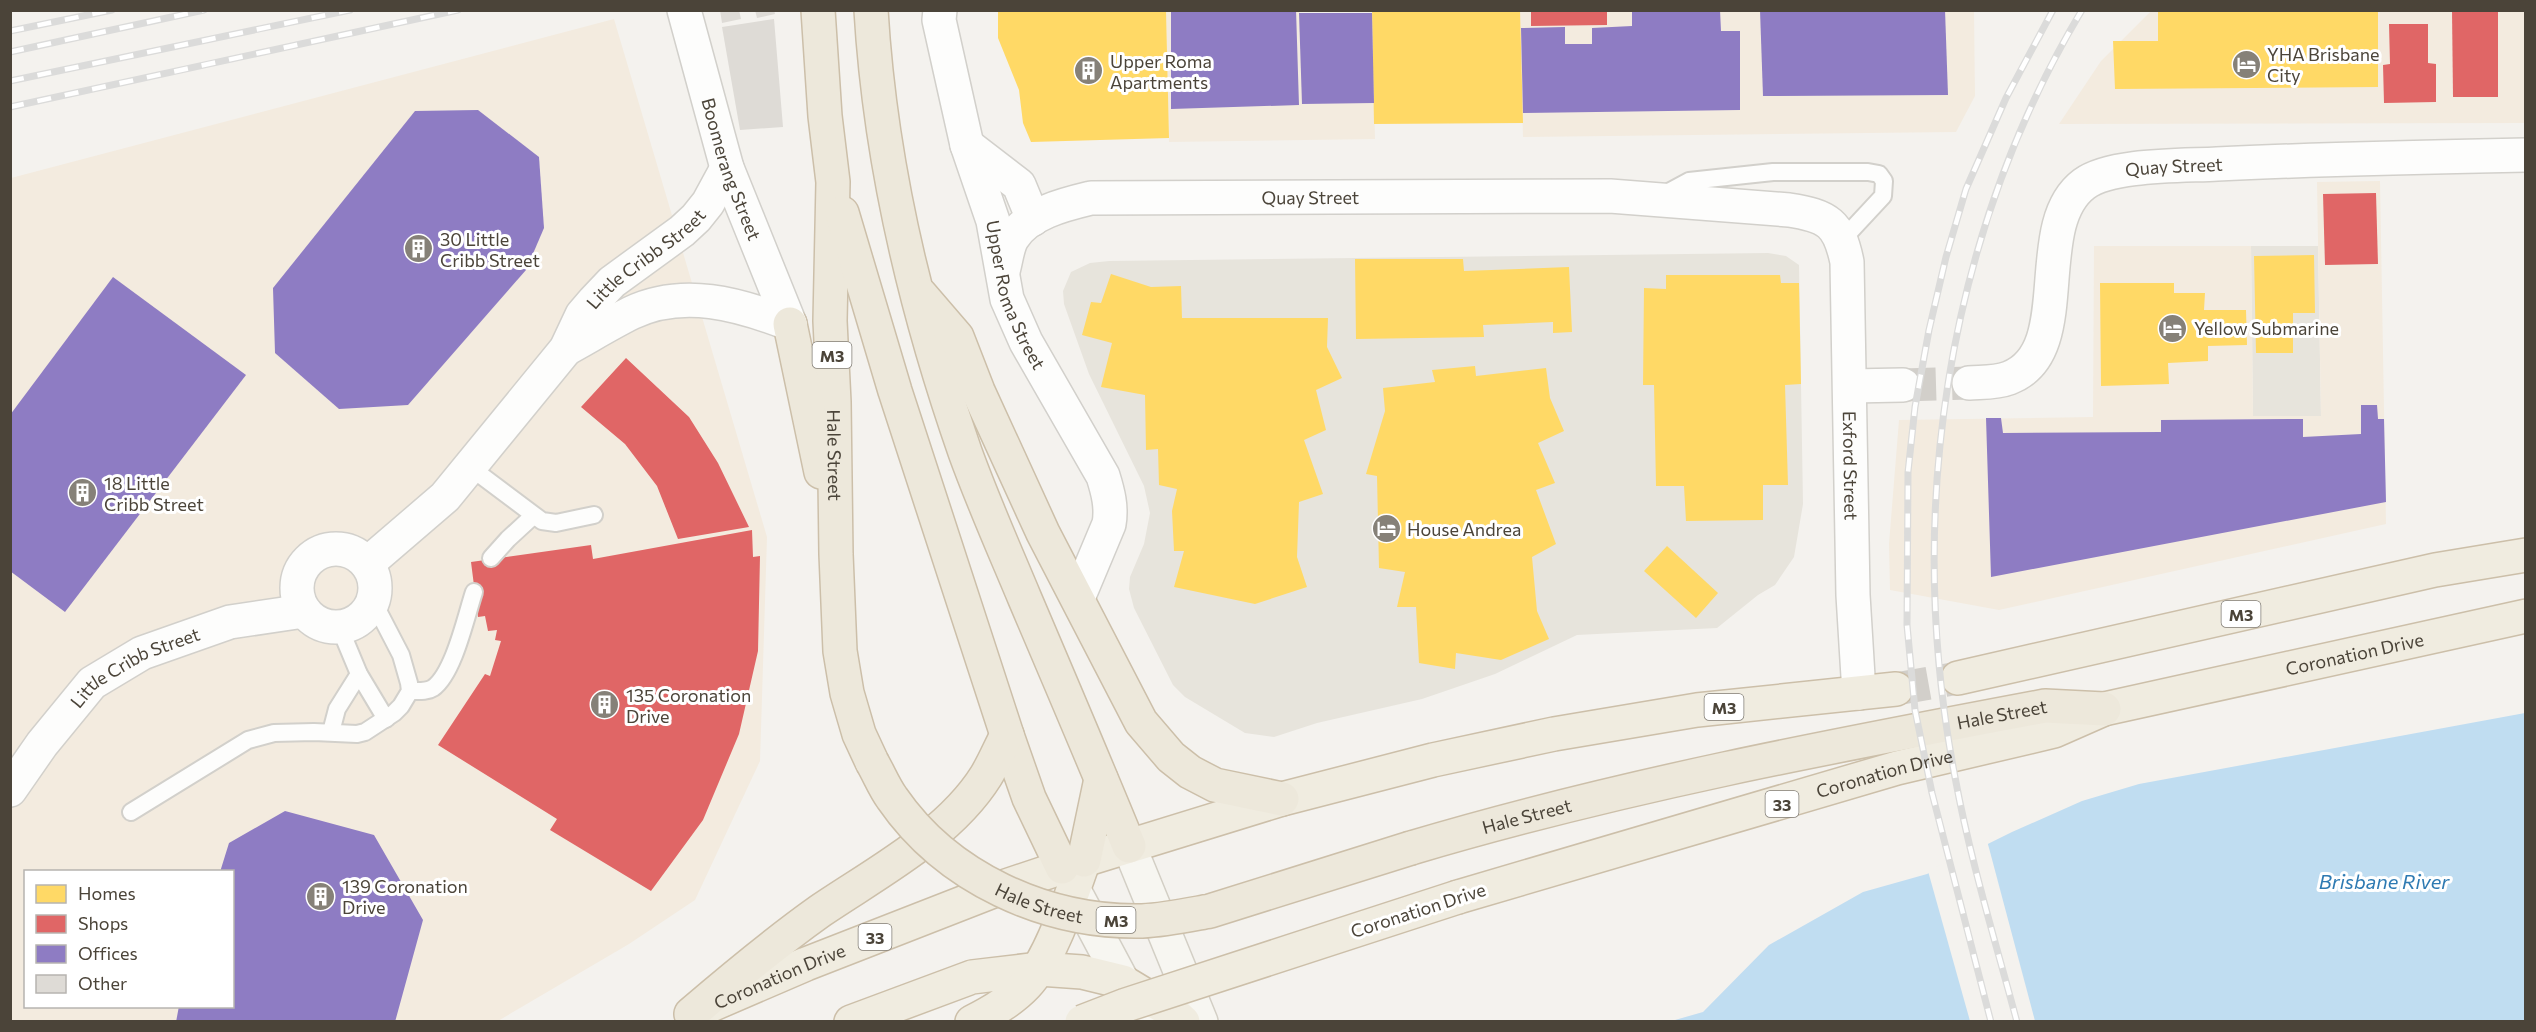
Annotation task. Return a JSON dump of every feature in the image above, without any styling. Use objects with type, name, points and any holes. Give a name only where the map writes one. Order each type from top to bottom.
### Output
[{"type":"highway","name":"Hale Street","points":[[818,10],[825,116],[833,182],[830,321],[840,651],[847,693],[859,734],[891,797],[906,816],[953,861],[975,875],[1020,899],[1047,909],[1088,917],[1144,921],[1210,911],[1411,848],[1549,808],[1651,784],[2045,706],[2104,709]]},
{"type":"highway","name":"M3","points":[[871,10],[875,77],[886,152],[915,288],[957,337],[1013,470],[1133,708],[1153,738],[1190,772],[1215,785],[1282,799]]},
{"type":"highway","points":[[833,182],[896,391],[1007,735],[1029,798],[1073,872]]},
{"type":"highway","points":[[915,288],[939,374],[970,464],[1128,846]]},
{"type":"highway","points":[[790,324],[799,356],[816,454],[836,529]]},
{"type":"highway","name":"M3","points":[[1958,678],[2435,570],[2526,555]]},
{"type":"highway","name":"Coronation Drive","points":[[1082,1022],[1126,1005],[1458,897],[1897,768],[2054,730],[2104,709],[2526,616]]},
{"type":"highway","name":"Coronation Drive","points":[[684,1018],[886,933],[1073,872],[1128,846],[1282,799],[1433,760],[1554,734],[1697,710],[1896,689]]},
{"type":"highway","points":[[684,1018],[766,951],[892,864],[951,818],[985,777],[1007,735]]},
{"type":"highway","points":[[972,1022],[1003,1005],[1026,986],[1039,969],[1073,872],[1101,778]]},
{"type":"highway","points":[[851,1022],[972,977],[1039,969],[1082,972],[1123,982],[1171,1011],[1194,1019]]},
{"type":"main road","points":[[1128,846],[1194,1019]]},
{"type":"main road","points":[[1073,872],[1123,982],[1144,1022]]},
{"type":"street","name":"Boomerang Street","points":[[684,10],[727,168],[790,324]]},
{"type":"street","name":"Upper Roma Street","points":[[940,10],[939,20],[967,145],[993,221],[1007,298],[1026,342],[1107,488],[1111,514],[1107,533],[1078,598]]},
{"type":"street","name":"Upper Roma Street","points":[[967,145],[1019,185],[1033,219]]},
{"type":"street","name":"Quay Street","points":[[1969,383],[2010,378],[2027,367],[2036,354],[2044,337],[2049,316],[2055,243],[2063,213],[2072,197],[2084,184],[2101,175],[2165,167],[2319,158],[2526,155]]},
{"type":"street","name":"Little Cribb Street","points":[[368,564],[445,497],[566,349],[582,315],[594,301],[612,282],[682,231],[696,218],[708,203],[727,168]]},
{"type":"street","name":"Quay Street","points":[[1003,271],[1012,238],[1033,219],[1060,206],[1091,198],[1610,196],[1811,213],[1828,222],[1843,239]]},
{"type":"street","name":"Exford Street","points":[[1843,239],[1847,262],[1853,595],[1859,693]]},
{"type":"street","name":"Little Cribb Street","points":[[566,349],[632,312],[666,302],[710,300],[732,304],[790,324]]},
{"type":"street","points":[[1851,386],[1903,385]]},
{"type":"street","points":[[325,550],[349,550],[368,564],[375,582],[373,601],[363,616],[348,625],[325,625],[304,610],[298,599],[299,575],[314,555],[325,550]]},
{"type":"street","name":"Little Cribb Street","points":[[10,790],[42,744],[92,682],[142,653],[230,622],[304,610]]},
{"type":"lane","points":[[1654,199],[1689,181],[1773,172],[1879,174],[1884,181],[1883,196],[1843,239]]},
{"type":"lane","points":[[470,467],[542,521],[556,523],[594,515]]},
{"type":"lane","points":[[491,558],[533,516]]},
{"type":"lane","points":[[410,691],[425,691],[434,688],[442,678],[451,661],[474,592]]},
{"type":"lane","points":[[131,812],[248,740],[273,734],[331,732],[357,734],[365,732],[386,719],[401,706],[410,691],[401,656],[373,601]]},
{"type":"lane","points":[[339,626],[359,674],[386,719]]},
{"type":"lane","points":[[331,732],[337,709],[359,674]]},
{"type":"shaded area","points":[[1299,10],[1300,13],[1372,13],[1375,139],[1169,142],[1166,11]]},
{"type":"shaded area","points":[[1520,11],[1974,11],[1975,96],[1956,132],[1523,137]]},
{"type":"shaded area","points":[[2151,11],[2525,11],[2525,123],[2059,124],[2101,61]]},
{"type":"shaded area","points":[[614,19],[767,537],[760,761],[695,900],[629,944],[498,1021],[11,1022],[11,178]]},
{"type":"shaded area","points":[[2380,181],[2386,524],[1999,610],[1890,590],[1889,544],[1899,420],[2093,417],[2094,246],[2251,246],[2253,416],[2321,416],[2317,182]]},
{"type":"shaded area","points":[[2251,246],[2318,246],[2321,417],[2253,417]]},
{"type":"shaded area","points":[[1768,253],[1786,256],[1799,265],[1803,504],[1794,557],[1775,585],[1758,595],[1717,628],[1577,635],[1495,674],[1422,699],[1317,723],[1274,737],[1245,733],[1185,697],[1173,685],[1134,608],[1129,589],[1130,577],[1144,544],[1150,513],[1144,486],[1089,374],[1064,304],[1063,291],[1071,272],[1090,263],[1109,261]]},
{"type":"water","name":"Brisbane River","points":[[2525,713],[2525,1021],[1668,1022],[1703,1012],[1769,945],[1863,892],[1927,874],[2082,801],[2139,784]]},
{"type":"pier","points":[[1987,841],[2035,1021],[1970,1021],[1928,871]]},
{"type":"building: Homes","name":"Upper Roma Apartments","points":[[998,10],[1166,10],[1169,138],[1031,142],[1023,123],[1019,90],[998,38]]},
{"type":"building: Homes","points":[[1372,10],[1520,10],[1523,123],[1374,124]]},
{"type":"building: Homes","name":"YHA Brisbane City","points":[[2158,10],[2378,10],[2378,87],[2115,89],[2113,41],[2158,41]]},
{"type":"building: Homes","points":[[2314,255],[2315,313],[2293,313],[2293,353],[2256,353],[2254,256]]},
{"type":"building: Homes","points":[[1355,259],[1463,259],[1464,271],[1569,267],[1572,332],[1553,333],[1553,322],[1483,325],[1484,337],[1356,339]]},
{"type":"building: Homes","points":[[1111,274],[1151,287],[1181,286],[1182,318],[1328,318],[1327,347],[1342,378],[1316,390],[1326,430],[1304,440],[1323,494],[1299,502],[1297,557],[1307,587],[1255,604],[1174,587],[1184,551],[1174,551],[1172,511],[1177,489],[1159,485],[1158,449],[1146,450],[1145,395],[1101,387],[1112,343],[1082,335],[1091,302],[1101,303]]},
{"type":"building: Homes","points":[[1666,275],[1780,275],[1781,283],[1799,283],[1801,384],[1785,385],[1788,485],[1763,485],[1763,520],[1686,521],[1684,486],[1656,486],[1654,385],[1643,385],[1644,288],[1666,289]]},
{"type":"building: Homes","name":"Yellow Submarine","points":[[2100,283],[2174,283],[2174,293],[2205,293],[2204,310],[2246,310],[2247,345],[2208,346],[2208,361],[2168,363],[2169,384],[2101,386]]},
{"type":"building: Homes","points":[[1475,366],[1476,376],[1546,368],[1550,398],[1564,431],[1538,443],[1555,483],[1536,490],[1556,544],[1532,557],[1537,611],[1549,639],[1501,660],[1456,653],[1455,669],[1419,663],[1416,607],[1397,607],[1405,572],[1379,568],[1377,476],[1366,474],[1385,411],[1383,388],[1435,382],[1432,370]]},
{"type":"building: Homes","points":[[1667,546],[1718,593],[1696,618],[1644,571]]},
{"type":"building: Shops","points":[[1531,10],[1607,10],[1607,25],[1531,26]]},
{"type":"building: Shops","points":[[2452,10],[2498,10],[2498,97],[2453,97]]},
{"type":"building: Shops","points":[[2389,24],[2428,24],[2428,63],[2436,64],[2436,102],[2384,103],[2383,65],[2390,64]]},
{"type":"building: Shops","points":[[2376,193],[2378,264],[2325,265],[2323,194]]},
{"type":"building: Shops","points":[[626,358],[689,417],[718,463],[749,527],[678,539],[657,486],[625,444],[581,407]]},
{"type":"building: Shops","name":"135 Coronation Drive","points":[[752,530],[753,557],[760,556],[758,651],[739,734],[703,820],[651,891],[550,830],[557,819],[438,745],[485,674],[490,676],[501,641],[495,640],[497,630],[488,631],[485,616],[478,617],[471,562],[591,545],[593,559]]},
{"type":"building: Offices","points":[[1171,10],[1296,10],[1299,105],[1171,109]]},
{"type":"building: Offices","points":[[1632,10],[1720,10],[1721,31],[1740,31],[1740,110],[1523,113],[1521,28],[1565,27],[1565,44],[1592,44],[1592,28],[1632,26]]},
{"type":"building: Offices","points":[[1760,10],[1945,10],[1948,95],[1763,96]]},
{"type":"building: Offices","points":[[1299,13],[1372,13],[1374,103],[1302,104]]},
{"type":"building: Offices","name":"30 Little Cribb Street","points":[[478,110],[539,157],[544,228],[526,270],[408,405],[339,409],[275,353],[273,288],[415,111]]},
{"type":"building: Offices","name":"18 Little Cribb Street","points":[[113,277],[246,375],[65,612],[10,571],[10,415]]},
{"type":"building: Offices","points":[[2361,405],[2377,405],[2378,419],[2384,419],[2386,502],[1991,577],[1986,418],[2001,418],[2003,433],[2161,432],[2161,420],[2303,419],[2303,437],[2361,434]]},
{"type":"building: Offices","name":"139 Coronation Drive","points":[[285,811],[374,835],[423,920],[395,1022],[176,1022],[179,1008],[234,1008],[234,870],[221,870],[229,843]]},
{"type":"building: Other","points":[[720,10],[739,10],[741,19],[722,23]]},
{"type":"building: Other","points":[[755,10],[774,10],[775,14],[757,18]]},
{"type":"building: Other","points":[[774,19],[783,127],[740,130],[722,27]]},
{"type":"tunnel","points":[[1903,385],[1969,383]]},
{"type":"tunnel","points":[[1896,689],[1958,678]]},
{"type":"railway","points":[[10,31],[112,10]]},
{"type":"railway","points":[[10,52],[204,10]]},
{"type":"railway","points":[[10,81],[350,10]]},
{"type":"railway","points":[[10,107],[458,10]]},
{"type":"railway","points":[[1991,1022],[1932,793],[1915,710],[1907,625],[1908,472],[1915,407],[1929,330],[1946,257],[1966,189],[2006,98],[2053,10]]},
{"type":"railway","points":[[2017,1022],[1975,869],[1961,808],[1940,678],[1934,579],[1937,480],[1948,382],[1968,284],[1997,190],[2035,98],[2082,10]]},
{"type":"place","name":"YHA Brisbane City","points":[[2246,64]]},
{"type":"place","name":"Upper Roma Apartments","points":[[1089,71]]},
{"type":"place","name":"30 Little Cribb Street","points":[[419,249]]},
{"type":"place","name":"Yellow Submarine","points":[[2173,328]]},
{"type":"place","name":"18 Little Cribb Street","points":[[83,493]]},
{"type":"place","name":"House Andrea","points":[[1386,529]]},
{"type":"place","name":"135 Coronation Drive","points":[[605,705]]},
{"type":"place","name":"139 Coronation Drive","points":[[321,896]]}]
